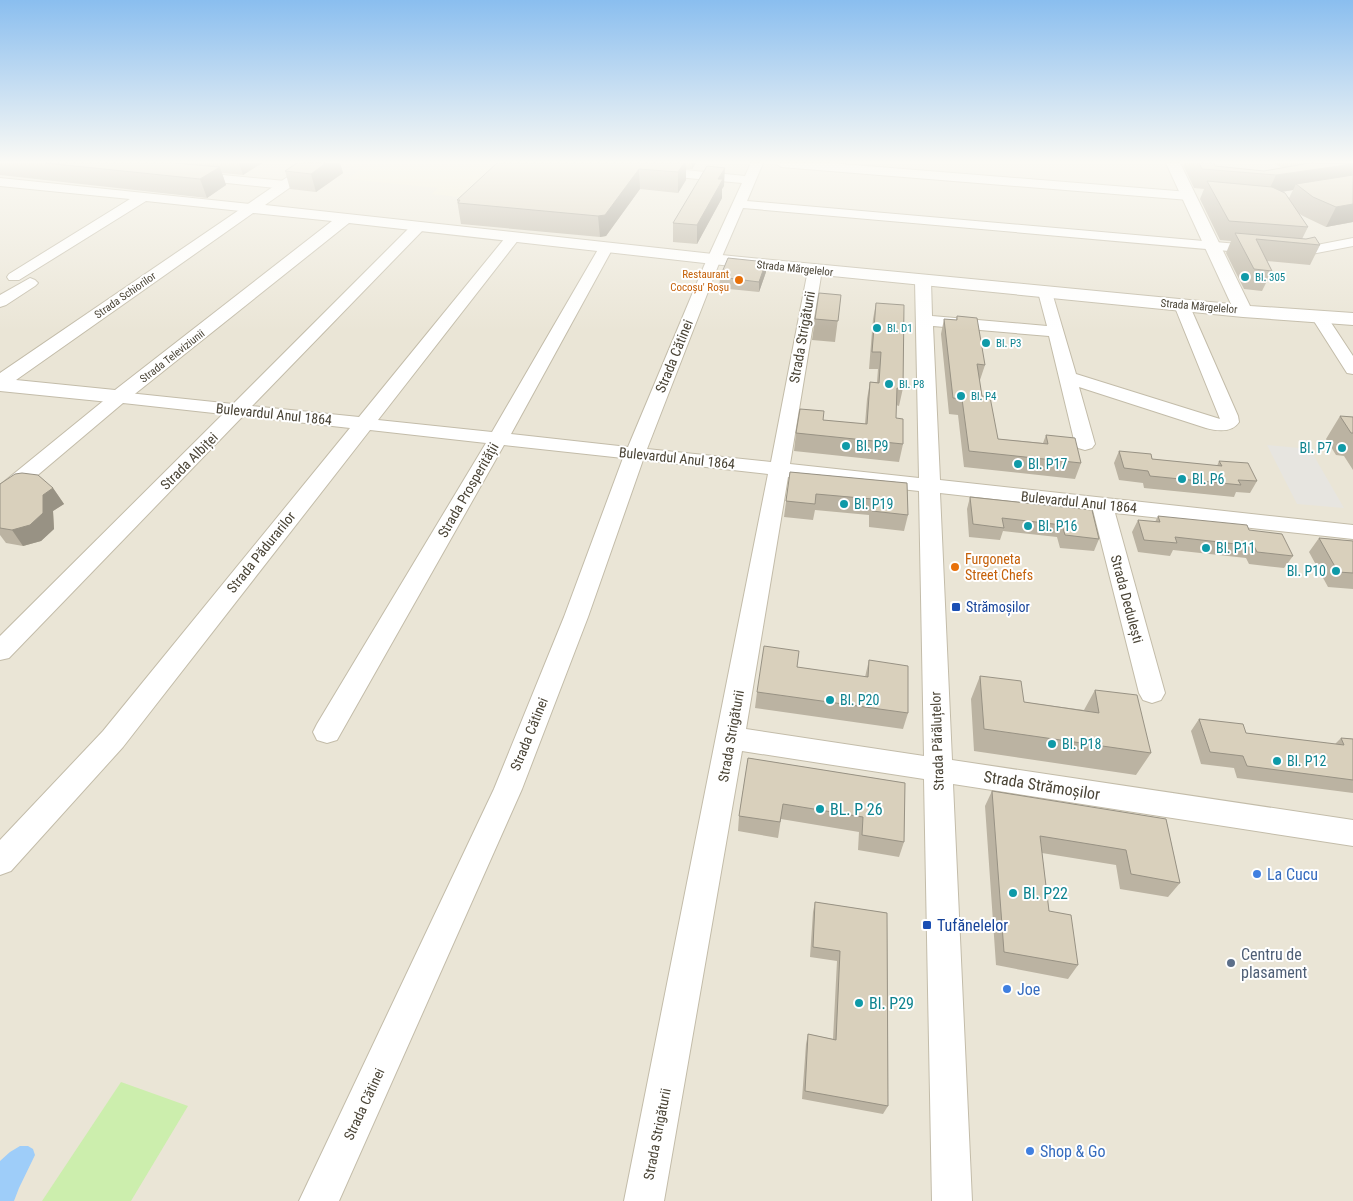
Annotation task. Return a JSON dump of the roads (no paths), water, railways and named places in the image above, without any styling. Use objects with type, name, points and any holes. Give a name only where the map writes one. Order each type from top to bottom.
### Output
[{"type":"street","points":[[14,277],[108,219]]},
{"type":"street","name":"Strada Schiorilor","points":[[0,383],[234,219]]},
{"type":"street","name":"Strada Televiziunii","points":[[0,496],[119,398],[345,219]]},
{"type":"street","name":"Strada Mărgelelor","points":[[356,219],[815,270],[1320,318],[1353,318]]},
{"type":"street","name":"Strada Cătinei","points":[[319,1201],[508,788],[576,617],[635,454],[732,219]]},
{"type":"street","points":[[908,219],[1296,253],[1353,242]]},
{"type":"street","points":[[1201,219],[1243,311]]},
{"type":"street","name":"Strada Albiței","points":[[0,651],[419,226]]},
{"type":"street","name":"Strada Pădurarilor","points":[[0,861],[113,739],[514,236]]},
{"type":"street","points":[[1312,236],[1353,255]]},
{"type":"street","name":"Strada Prosperității","points":[[326,732],[498,439],[607,246]]},
{"type":"street","name":"Strada Strigăturii","points":[[644,1201],[731,738],[815,270]]},
{"type":"street","name":"Strada Părăluțelor","points":[[923,280],[952,1201]]},
{"type":"street","points":[[0,302],[30,283]]},
{"type":"street","points":[[1046,292],[1086,444]]},
{"type":"street","points":[[1067,377],[1213,424],[1227,424],[1230,422],[1229,416],[1182,305]]},
{"type":"street","points":[[1320,318],[1353,368]]},
{"type":"street","points":[[924,320],[1055,332]]},
{"type":"street","name":"Bulevardul Anul 1864","points":[[0,383],[119,398],[1353,532]]},
{"type":"street","name":"Strada Dedulești","points":[[1102,504],[1152,693]]},
{"type":"street","name":"Strada Strămoșilor","points":[[731,738],[1353,833]]},
{"type":"water","points":[[20,1146],[28,1146],[33,1149],[35,1155],[14,1201],[0,1201],[0,1161]]},
{"type":"place","name":"Bl. 305","points":[[1245,277]]},
{"type":"place","name":"Restaurant Cocoșu' Roșu","points":[[739,280]]},
{"type":"place","name":"Bl. D1","points":[[877,328]]},
{"type":"place","name":"Bl. P3","points":[[986,343]]},
{"type":"place","name":"Bl. P8","points":[[889,384]]},
{"type":"place","name":"Bl. P4","points":[[961,396]]},
{"type":"place","name":"Bl. P9","points":[[846,446]]},
{"type":"place","name":"Bl. P7","points":[[1342,448]]},
{"type":"place","name":"Bl. P17","points":[[1018,464]]},
{"type":"place","name":"Bl. P6","points":[[1182,479]]},
{"type":"place","name":"Bl. P19","points":[[844,504]]},
{"type":"place","name":"Bl. P16","points":[[1028,526]]},
{"type":"place","name":"Bl. P11","points":[[1206,548]]},
{"type":"place","name":"Furgoneta Street Chefs","points":[[955,567]]},
{"type":"place","name":"Bl. P10","points":[[1336,571]]},
{"type":"place","name":"Strămoșilor","points":[[956,607]]},
{"type":"place","name":"Bl. P20","points":[[830,700]]},
{"type":"place","name":"Bl. P18","points":[[1052,744]]},
{"type":"place","name":"Bl. P12","points":[[1277,761]]},
{"type":"place","name":"BL. P 26","points":[[820,809]]},
{"type":"place","name":"La Cucu","points":[[1257,874]]},
{"type":"place","name":"Bl. P22","points":[[1013,893]]},
{"type":"place","name":"Tufănelelor","points":[[927,925]]},
{"type":"place","name":"Centru de plasament","points":[[1231,963]]},
{"type":"place","name":"Joe","points":[[1007,989]]},
{"type":"place","name":"Bl. P29","points":[[859,1003]]},
{"type":"place","name":"Shop & Go","points":[[1030,1151]]}]
